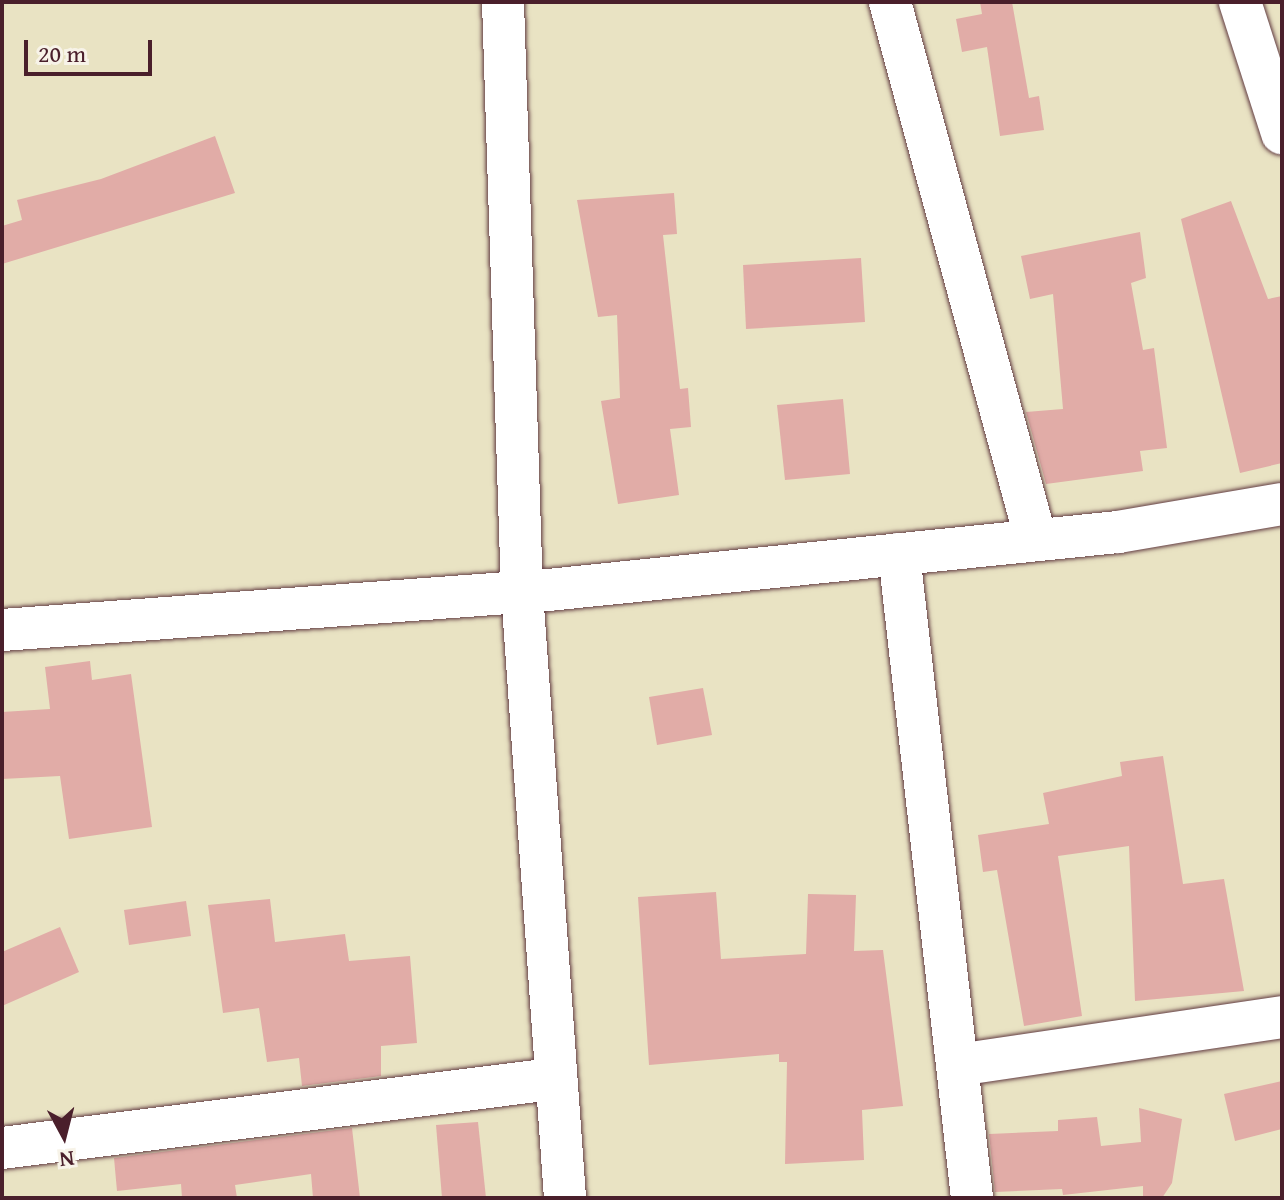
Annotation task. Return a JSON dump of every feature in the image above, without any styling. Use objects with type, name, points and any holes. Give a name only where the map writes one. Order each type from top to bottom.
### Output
[{"type":"street","points":[[503,2],[522,592],[552,1079],[565,1198]]},
{"type":"street","points":[[890,2],[1036,540]]},
{"type":"street","points":[[1240,2],[1282,133]]},
{"type":"street","points":[[2,630],[522,592],[1036,540],[1282,504]]},
{"type":"street","points":[[899,554],[972,1198]]},
{"type":"street","points":[[958,1065],[1282,1017]]},
{"type":"street","points":[[2,1148],[552,1079]]},
{"type":"building","points":[[980,2],[1012,2],[1029,98],[1039,96],[1044,130],[1000,136],[987,47],[962,52],[956,19],[982,14]]},
{"type":"building","points":[[215,136],[235,193],[2,264],[2,226],[22,220],[17,200],[101,179]]},
{"type":"building","points":[[674,193],[677,234],[663,235],[680,389],[688,388],[691,427],[670,429],[679,495],[618,504],[601,401],[620,398],[617,315],[598,317],[577,200]]},
{"type":"building","points":[[1231,201],[1268,299],[1282,296],[1282,463],[1240,473],[1181,219]]},
{"type":"building","points":[[1140,232],[1146,278],[1131,283],[1143,350],[1154,348],[1167,448],[1140,451],[1143,471],[1046,484],[1026,412],[1063,409],[1053,294],[1030,299],[1021,256]]},
{"type":"building","points":[[861,258],[865,322],[746,329],[743,265]]},
{"type":"building","points":[[843,399],[850,474],[785,480],[777,405]]},
{"type":"building","points":[[90,661],[92,680],[131,674],[152,827],[69,839],[60,776],[2,779],[2,712],[50,709],[45,667]]},
{"type":"building","points":[[703,688],[712,735],[657,745],[649,697]]},
{"type":"building","points":[[1163,756],[1183,884],[1224,879],[1244,991],[1135,1001],[1129,846],[1058,856],[1082,1016],[1024,1026],[997,870],[983,872],[978,835],[1049,824],[1043,793],[1122,776],[1120,762]]},
{"type":"building","points":[[716,892],[721,959],[806,954],[808,894],[856,895],[854,951],[883,950],[903,1106],[862,1110],[864,1160],[785,1164],[787,1062],[779,1062],[779,1054],[649,1065],[638,897]]},
{"type":"building","points":[[270,899],[275,942],[345,934],[349,961],[410,956],[417,1043],[381,1046],[381,1076],[302,1086],[299,1058],[267,1062],[259,1008],[223,1013],[208,905]]},
{"type":"building","points":[[186,901],[191,936],[129,945],[124,910]]},
{"type":"building","points":[[60,927],[79,972],[2,1006],[2,952]]},
{"type":"building","points":[[1282,1081],[1282,1129],[1235,1141],[1224,1094]]},
{"type":"building","points":[[1139,1108],[1182,1119],[1172,1183],[1162,1198],[1143,1198],[1143,1186],[1063,1195],[1062,1189],[995,1192],[989,1134],[1058,1131],[1058,1120],[1097,1117],[1101,1146],[1141,1142]]},
{"type":"building","points":[[478,1122],[486,1198],[442,1198],[436,1125]]},
{"type":"building","points":[[352,1128],[360,1198],[313,1198],[311,1174],[235,1185],[237,1198],[182,1198],[181,1184],[117,1191],[114,1158]]}]
